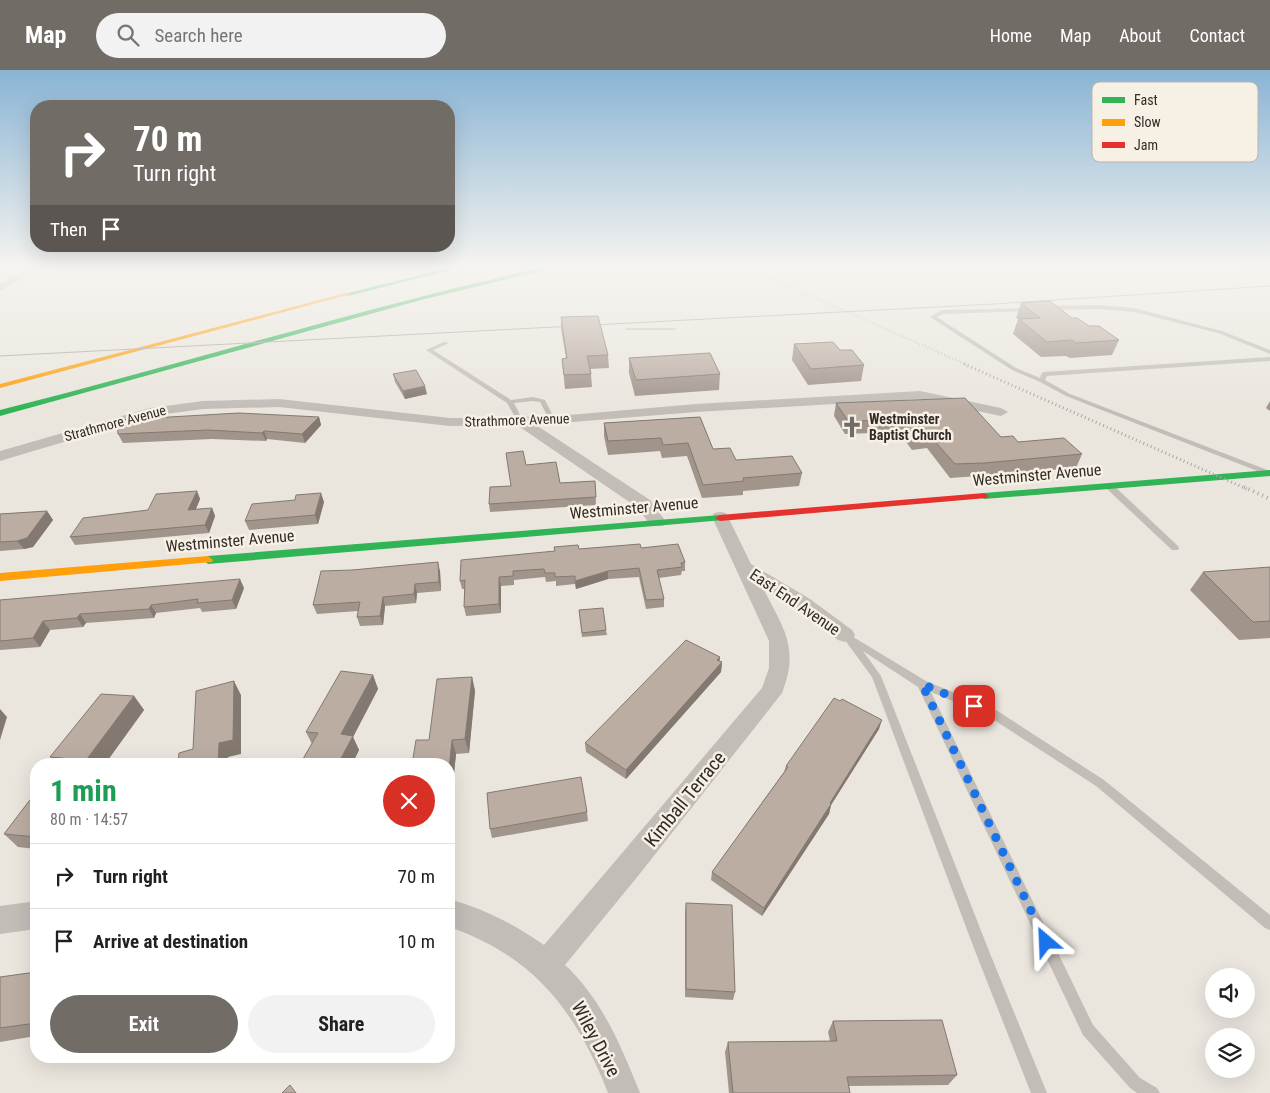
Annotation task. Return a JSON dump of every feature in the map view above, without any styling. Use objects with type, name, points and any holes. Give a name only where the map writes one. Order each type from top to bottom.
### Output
[{"type":"main road","points":[[0,386],[277,314]]},
{"type":"main road","points":[[0,414],[362,314]]},
{"type":"main road","name":"Westminster Avenue","points":[[0,577],[720,516],[1269,473]]},
{"type":"street","name":"Strathmore Avenue","points":[[0,456],[150,412],[203,405],[279,403],[450,422],[552,420],[696,408],[920,395],[1001,412]]},
{"type":"street","points":[[520,421],[644,504],[657,522]]},
{"type":"street","name":"Kimball Terrace","points":[[546,965],[771,693],[779,675],[781,656],[779,641],[720,516]]},
{"type":"street","name":"East End Avenue","points":[[745,568],[803,604],[845,636]]},
{"type":"street","points":[[455,914],[496,930],[546,965]]},
{"type":"street","points":[[0,920],[30,916]]},
{"type":"street","name":"Wiley Drive","points":[[546,965],[584,1008],[612,1060],[624,1093]]},
{"type":"lane","points":[[939,314],[933,317],[1014,369],[1068,395],[1269,473]]},
{"type":"lane","points":[[1146,314],[1220,332],[1270,352]]},
{"type":"lane","points":[[446,343],[429,350],[510,402],[520,421]]},
{"type":"lane","points":[[1042,382],[1044,374],[1270,359]]},
{"type":"lane","points":[[510,402],[533,399],[544,401],[552,420]]},
{"type":"lane","points":[[1108,486],[1174,548]]},
{"type":"lane","points":[[845,636],[922,684],[992,713],[1100,783],[1270,922]]},
{"type":"lane","points":[[845,636],[876,676],[982,951],[1040,1093]]},
{"type":"lane","points":[[922,684],[1088,1030],[1135,1082],[1152,1093]]},
{"type":"building","points":[[1035,314],[1066,314],[1089,326],[1099,326],[1119,340],[1076,343],[1072,340],[1047,342],[1019,319],[1040,318]]},
{"type":"building","points":[[598,316],[608,355],[587,356],[591,374],[564,375],[562,359],[567,358],[561,317]]},
{"type":"building","points":[[833,342],[840,350],[852,350],[864,365],[811,369],[794,344]]},
{"type":"building","points":[[710,353],[720,374],[636,380],[629,358]]},
{"type":"building","points":[[416,370],[425,386],[403,391],[393,374]]},
{"type":"building","points":[[965,398],[1001,437],[1013,436],[1018,442],[1064,438],[1082,454],[955,464],[930,436],[916,437],[902,420],[848,421],[836,403]]},
{"type":"building","points":[[239,413],[319,417],[302,434],[208,430],[118,434],[117,420]]},
{"type":"building","points":[[700,417],[713,449],[730,448],[736,460],[792,456],[802,473],[743,478],[744,481],[703,485],[688,443],[663,445],[661,438],[608,441],[604,423]]},
{"type":"building","points":[[523,451],[526,465],[556,462],[560,483],[595,481],[596,497],[489,504],[490,487],[511,486],[506,453]]},
{"type":"building","points":[[197,491],[188,510],[212,508],[205,525],[70,537],[83,518],[148,510],[156,494]]},
{"type":"building","points":[[321,493],[315,515],[245,521],[252,504],[295,500],[296,495]]},
{"type":"building","points":[[47,511],[27,538],[17,541],[0,542],[0,514]]},
{"type":"building","points":[[640,544],[641,548],[678,544],[685,562],[681,563],[682,567],[657,570],[664,599],[646,600],[639,568],[608,571],[575,581],[575,576],[555,577],[555,573],[545,573],[544,569],[513,571],[513,576],[499,577],[499,604],[464,607],[465,580],[460,581],[461,560],[555,551],[554,547],[578,545],[579,549]]},
{"type":"building","points":[[438,562],[439,582],[415,584],[414,594],[383,597],[380,616],[357,617],[360,602],[313,605],[321,571]]},
{"type":"building","points":[[1270,567],[1270,621],[1253,622],[1203,572]]},
{"type":"building","points":[[240,579],[232,600],[197,603],[198,599],[151,605],[149,609],[80,614],[77,618],[43,621],[33,638],[0,641],[0,600]]},
{"type":"building","points":[[603,608],[606,630],[582,633],[579,610]]},
{"type":"building","points":[[686,640],[720,657],[717,660],[722,662],[626,770],[585,743]]},
{"type":"building","points":[[341,671],[373,675],[341,734],[353,736],[341,758],[303,758],[318,733],[306,732]]},
{"type":"building","points":[[472,677],[465,739],[452,740],[450,758],[413,758],[416,740],[429,740],[437,679]]},
{"type":"building","points":[[234,681],[233,740],[219,743],[218,758],[179,758],[179,753],[193,749],[196,691]]},
{"type":"building","points":[[101,694],[134,696],[88,758],[50,757]]},
{"type":"building","points":[[834,698],[840,701],[842,699],[882,720],[764,908],[712,872],[788,767],[786,766]]},
{"type":"building","points":[[581,777],[587,812],[490,829],[487,793]]},
{"type":"building","points":[[30,800],[30,836],[4,834]]},
{"type":"building","points":[[686,903],[732,905],[735,992],[686,989]]},
{"type":"building","points":[[30,973],[30,1024],[0,1028],[0,977]]},
{"type":"building","points":[[942,1020],[957,1075],[847,1077],[850,1093],[733,1093],[728,1042],[837,1041],[833,1021]]},
{"type":"building","points":[[290,1085],[296,1093],[282,1093]]},
{"type":"tram line","points":[[0,356],[808,314]]},
{"type":"tram line","points":[[626,329],[675,329]]},
{"type":"railway","points":[[852,314],[967,365]]},
{"type":"railway","points":[[964,364],[1247,489]]},
{"type":"railway","points":[[1244,487],[1270,499]]},
{"type":"traffic: fast","points":[[0,413],[364,314]]},
{"type":"traffic: fast","points":[[984,496],[1270,473]]},
{"type":"traffic: fast","points":[[208,560],[720,518]]},
{"type":"traffic: slow","points":[[0,386],[273,314]]},
{"type":"traffic: slow","points":[[0,577],[208,560]]},
{"type":"traffic: jam","points":[[720,518],[984,496]]},
{"type":"place","name":"Westminster Baptist Church","points":[[852,427]]},
{"type":"route","points":[[974,706],[922,684],[1046,942]]}]
